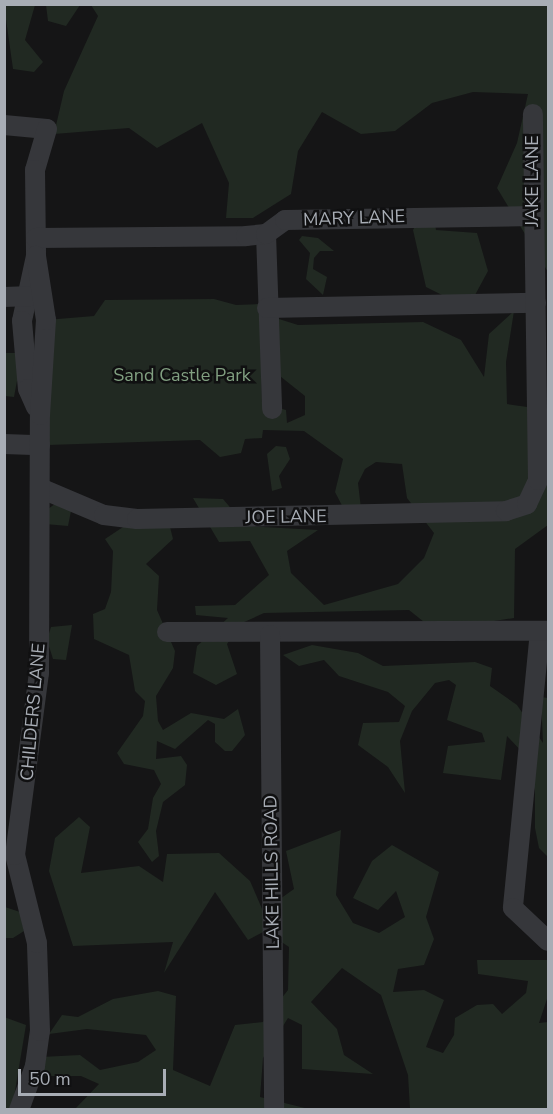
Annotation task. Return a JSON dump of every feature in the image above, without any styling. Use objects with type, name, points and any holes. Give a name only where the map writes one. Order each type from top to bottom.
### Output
[{"type":"street","name":"JAKE LANE","points":[[532,114],[532,216],[536,303],[534,499]]},
{"type":"street","name":"CHILDERS LANE","points":[[4,125],[47,129],[35,170],[35,296],[28,389],[39,415],[39,673],[15,855],[37,943],[39,1031],[35,1066],[19,1110]]},
{"type":"street","name":"MARY LANE","points":[[36,247],[266,234],[285,220],[532,216]]},
{"type":"street","points":[[266,234],[272,409]]},
{"type":"street","points":[[4,297],[35,296]]},
{"type":"street","points":[[267,308],[536,303]]},
{"type":"street","points":[[4,444],[40,445]]},
{"type":"street","name":"JOE LANE","points":[[40,488],[104,515],[137,519],[506,511],[534,499]]},
{"type":"street","points":[[167,633],[270,635],[544,631],[513,908],[549,941]]},
{"type":"street","name":"LAKE HILLS ROAD","points":[[270,635],[274,1110]]},
{"type":"green space","points":[[46,4],[80,5],[66,26],[48,21]]},
{"type":"green space","points":[[4,5],[35,5],[25,40],[43,62],[34,72],[13,69]]},
{"type":"green space","points":[[91,5],[548,5],[548,272],[497,188],[517,143],[528,94],[473,92],[432,103],[395,131],[361,134],[322,112],[298,151],[291,194],[253,218],[226,218],[229,183],[202,123],[157,148],[129,128],[54,134],[64,91],[98,16]]},
{"type":"green space","points":[[433,211],[436,230],[477,233],[488,271],[468,308],[426,287],[413,230],[423,212]]},
{"type":"green space","points":[[302,236],[318,238],[334,251],[320,251],[314,258],[313,269],[327,277],[323,295],[306,279],[310,253],[299,240]]},
{"type":"green space","name":"Sand Castle Park","points":[[214,299],[236,305],[260,304],[260,313],[298,325],[423,322],[461,340],[484,377],[489,334],[514,311],[506,362],[507,404],[548,410],[548,525],[515,549],[514,618],[456,627],[429,626],[409,610],[264,613],[242,623],[227,644],[237,674],[216,685],[193,673],[197,646],[228,618],[196,615],[195,606],[235,605],[269,575],[250,541],[219,542],[193,498],[223,499],[246,526],[318,530],[287,551],[291,573],[324,605],[398,584],[424,558],[434,533],[407,498],[402,464],[376,462],[365,469],[358,483],[362,517],[351,523],[335,492],[343,459],[304,431],[263,430],[262,438],[245,439],[241,453],[220,457],[200,440],[48,445],[46,320],[94,316],[105,300]],"holes":[[[261,361],[305,396],[305,415],[287,423],[286,410],[262,403]]]},
{"type":"green space","points":[[4,353],[24,353],[27,380],[17,381],[14,397],[5,396]]},
{"type":"green space","points":[[276,446],[286,447],[290,459],[279,476],[282,488],[272,491],[267,454]]},
{"type":"green space","points":[[59,501],[71,511],[68,526],[45,524],[48,509]]},
{"type":"green space","points":[[151,522],[170,527],[173,539],[146,564],[159,576],[157,610],[175,651],[173,668],[156,696],[158,721],[163,730],[191,713],[224,719],[238,709],[245,735],[232,751],[225,751],[215,742],[215,724],[208,720],[175,749],[157,741],[156,759],[181,756],[187,765],[185,785],[163,802],[156,831],[159,856],[152,862],[138,842],[148,829],[153,798],[161,784],[154,770],[124,764],[117,753],[143,716],[145,701],[135,691],[129,655],[94,639],[93,614],[105,609],[111,592],[113,551],[105,539],[123,527]]},
{"type":"green space","points":[[72,625],[66,660],[53,659],[47,640],[51,627]]},
{"type":"green space","points":[[312,645],[358,653],[383,666],[475,662],[492,668],[490,686],[517,705],[543,743],[541,697],[548,698],[548,857],[539,848],[535,828],[535,791],[525,755],[507,736],[501,780],[443,773],[448,746],[485,742],[482,733],[447,720],[456,685],[449,680],[435,683],[412,711],[400,741],[405,793],[388,767],[358,745],[363,723],[399,722],[405,706],[388,692],[339,676],[324,660],[299,666],[283,655]]},
{"type":"green space","points":[[79,817],[90,827],[81,873],[139,866],[163,882],[167,854],[219,853],[250,881],[263,911],[294,889],[286,851],[341,830],[336,895],[353,923],[379,933],[405,917],[396,891],[378,910],[353,898],[372,861],[392,845],[439,872],[426,917],[434,939],[424,965],[398,969],[393,992],[424,990],[444,1000],[426,1047],[443,1053],[454,1035],[455,1018],[477,1005],[493,1004],[502,1014],[526,993],[528,981],[478,974],[477,960],[548,960],[548,996],[539,1023],[548,1022],[548,1109],[410,1109],[408,1075],[381,995],[342,968],[311,1002],[337,1029],[344,1055],[373,1074],[302,1069],[302,1025],[288,1018],[263,1058],[260,1097],[309,1109],[75,1109],[99,1084],[81,1076],[41,1076],[41,1057],[80,1055],[100,1070],[138,1062],[156,1050],[146,1035],[87,1029],[49,1034],[62,1015],[78,1017],[113,999],[158,991],[176,996],[173,1070],[210,1086],[235,1025],[263,1022],[288,990],[289,947],[265,931],[248,940],[215,892],[164,973],[173,942],[73,946],[49,871],[55,838]]},
{"type":"green space","points":[[4,890],[5,907],[20,912],[24,931],[13,938],[5,938]]},
{"type":"green space","points":[[4,1017],[26,1025],[12,1109],[5,1109]]}]
